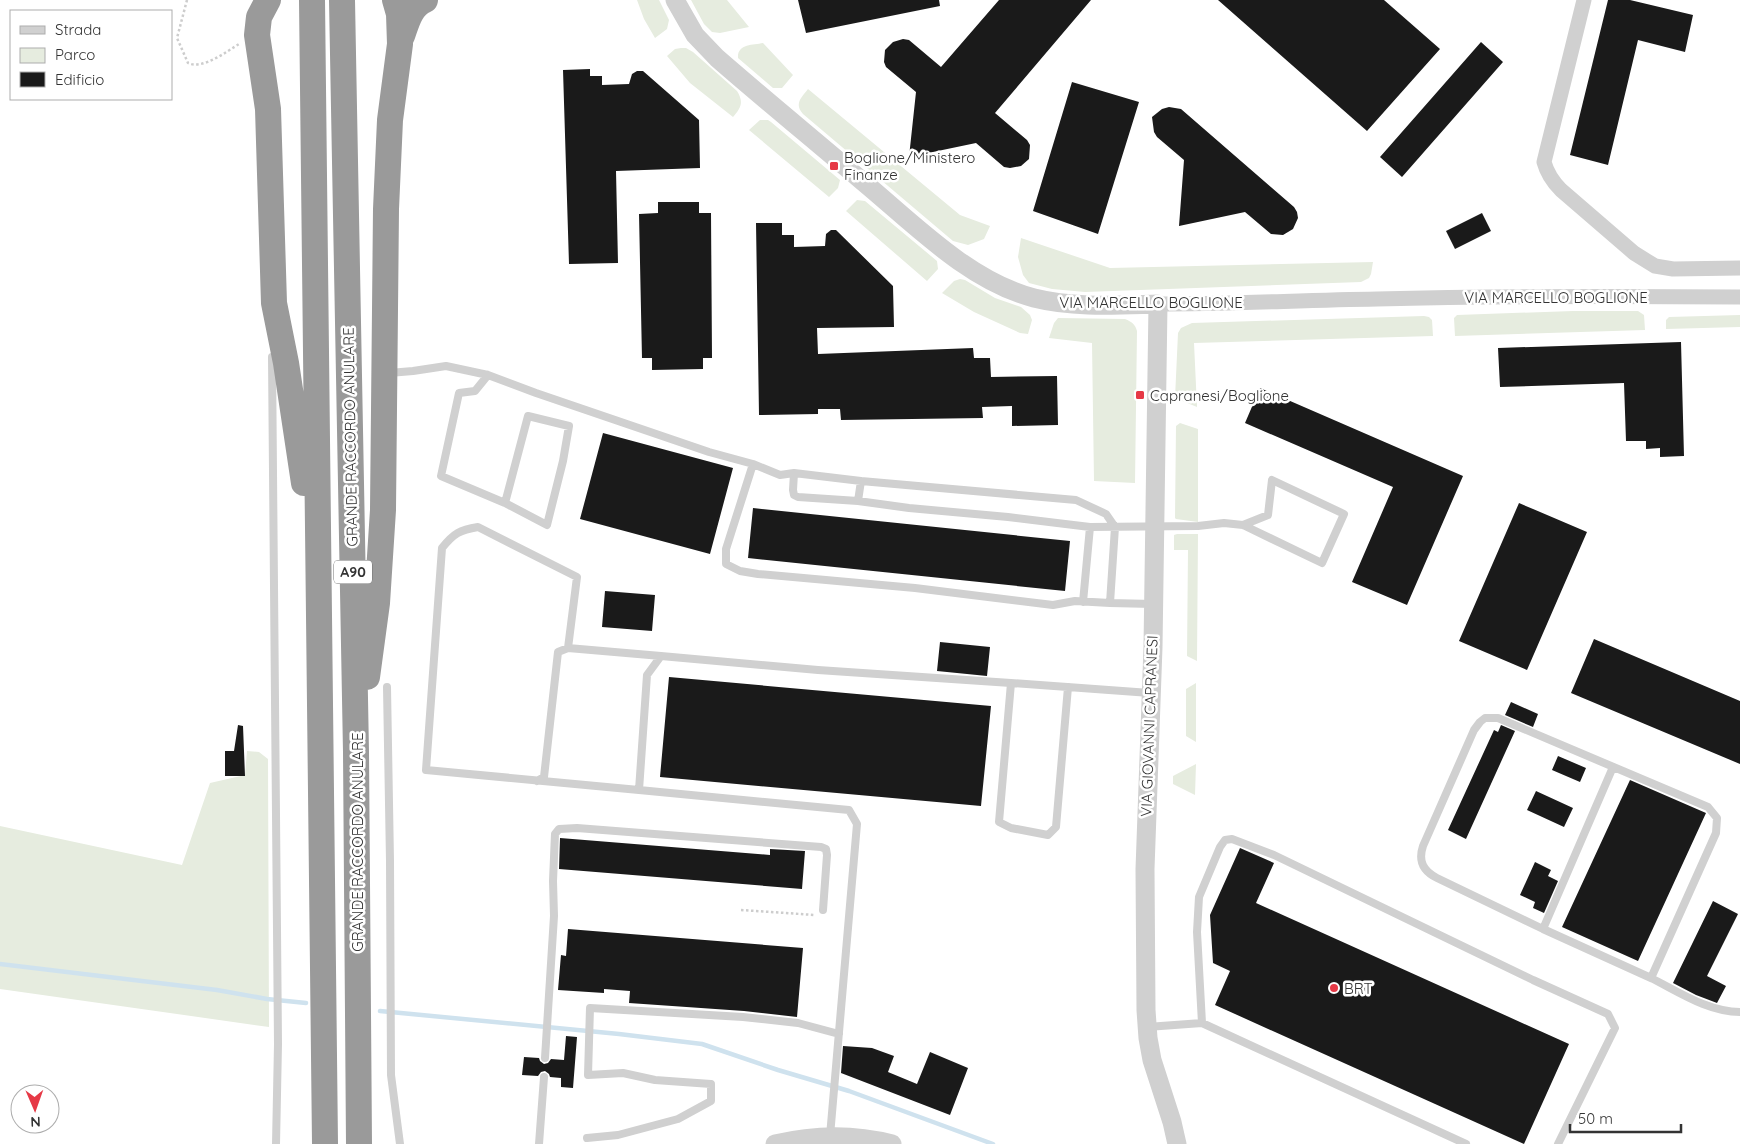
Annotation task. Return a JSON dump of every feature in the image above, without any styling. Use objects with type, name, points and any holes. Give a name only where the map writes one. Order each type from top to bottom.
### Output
[{"type":"highway","points":[[268,0],[259,18],[257,35],[268,109],[274,303],[286,363],[319,577]]},
{"type":"highway","name":"A90","points":[[312,0],[325,1144]]},
{"type":"highway","name":"GRANDE RACCORDO ANULARE","points":[[342,0],[356,752],[359,1144]]},
{"type":"highway","points":[[356,752],[375,626],[383,510],[386,209],[390,130],[400,44],[399,14],[395,0]]},
{"type":"highway","points":[[400,44],[410,13],[425,0]]},
{"type":"street","name":"VIA MARCELLO BOGLIONE","points":[[675,0],[695,35],[717,58],[935,242],[977,273],[1006,288],[1044,300],[1088,305],[1621,296],[1740,298]]},
{"type":"street","points":[[1580,1],[1544,162],[1552,181],[1634,252],[1655,266],[1673,269],[1740,268]]},
{"type":"street","name":"VIA GIOVANNI CAPRANESI","points":[[1158,304],[1153,604],[1145,869],[1147,1027],[1154,1070],[1172,1122],[1177,1144]]},
{"type":"street","points":[[775,1144],[803,1138],[830,1137],[869,1139],[892,1144]]},
{"type":"lane","points":[[272,357],[278,994],[276,1144]]},
{"type":"lane","points":[[384,373],[446,366],[488,375],[709,452],[753,464],[780,475],[794,473],[861,481],[1076,500],[1106,514],[1115,527],[1110,603]]},
{"type":"lane","points":[[488,375],[475,391],[459,393],[441,476],[505,503],[547,525],[563,461],[569,426],[528,416],[505,503]]},
{"type":"lane","points":[[753,464],[726,549],[726,564],[740,571],[915,588],[1053,605],[1075,601],[1153,604]]},
{"type":"lane","points":[[794,473],[793,490],[794,495],[798,497],[858,500],[908,508],[1090,527],[1204,526],[1224,523],[1243,526],[1322,562],[1344,514],[1272,480],[1268,515],[1243,526]]},
{"type":"lane","points":[[858,500],[861,481]]},
{"type":"lane","points":[[568,648],[577,577],[478,527],[465,529],[452,535],[442,548],[426,770],[849,810],[857,824],[830,1137]]},
{"type":"lane","points":[[1083,602],[1090,527]]},
{"type":"lane","points":[[537,781],[544,777],[558,652],[568,648],[828,670],[1150,693]]},
{"type":"lane","points":[[639,790],[647,675],[661,656]]},
{"type":"lane","points":[[1011,683],[999,822],[1011,828],[1048,835],[1056,827],[1068,687]]},
{"type":"lane","points":[[387,687],[391,1075],[400,1144]]},
{"type":"lane","points":[[1651,978],[1716,833],[1718,822],[1715,814],[1708,807],[1502,719],[1485,718],[1474,730],[1420,853],[1422,866],[1432,876],[1711,1007],[1729,1012],[1740,1012]]},
{"type":"lane","points":[[1543,929],[1613,767]]},
{"type":"lane","points":[[545,1058],[554,916],[555,834],[559,829],[577,828],[821,847],[826,850],[827,854],[821,913]]},
{"type":"lane","points":[[1202,1023],[1197,932],[1199,897],[1220,847],[1225,840],[1232,839],[1274,855],[1533,980],[1608,1014],[1615,1028],[1558,1144]]},
{"type":"lane","points":[[587,1138],[618,1135],[678,1119],[711,1101],[711,1084],[655,1080],[623,1074],[588,1075],[590,1008],[761,1019],[798,1023],[839,1034]]},
{"type":"lane","points":[[1147,1027],[1202,1023],[1466,1144]]},
{"type":"lane","points":[[539,1144],[544,1077]]},
{"type":"path","points":[[187,0],[177,38],[188,63],[194,66],[202,64],[257,35]]},
{"type":"path","points":[[741,910],[821,913]]},
{"type":"green space","points":[[637,0],[659,0],[669,20],[667,29],[655,38],[644,19]]},
{"type":"green space","points":[[691,0],[727,0],[749,27],[720,33],[712,32],[704,24]]},
{"type":"green space","points":[[763,43],[793,75],[782,88],[773,88],[738,58],[738,53],[743,48]]},
{"type":"green space","points":[[686,48],[693,52],[737,91],[741,105],[733,117],[690,83],[667,56],[675,49]]},
{"type":"green space","points":[[808,89],[960,215],[990,226],[984,239],[968,245],[953,241],[803,114],[799,104]]},
{"type":"green space","points":[[760,120],[771,122],[840,180],[838,188],[829,197],[749,130]]},
{"type":"green space","points":[[857,200],[865,201],[937,261],[938,269],[927,281],[846,211]]},
{"type":"green space","points":[[1021,238],[1110,268],[1373,262],[1369,278],[1361,282],[1085,292],[1052,289],[1029,283],[1023,275],[1018,257]]},
{"type":"green space","points":[[965,280],[995,298],[1021,307],[1030,315],[1032,320],[1028,334],[1020,333],[974,312],[942,293],[954,281]]},
{"type":"green space","points":[[1638,311],[1644,315],[1645,330],[1455,336],[1454,318],[1457,315]]},
{"type":"green space","points":[[1740,315],[1740,327],[1666,329],[1666,320],[1669,317]]},
{"type":"green space","points":[[1424,316],[1432,320],[1433,336],[1194,343],[1197,407],[1175,398],[1178,333],[1181,328],[1192,323]]},
{"type":"green space","points":[[1058,318],[1125,319],[1131,322],[1137,331],[1135,483],[1094,481],[1092,343],[1049,338],[1054,323]]},
{"type":"green space","points":[[1180,423],[1198,429],[1198,522],[1175,518],[1176,426]]},
{"type":"green space","points":[[1198,534],[1197,661],[1187,656],[1188,550],[1174,550],[1174,535]]},
{"type":"green space","points":[[1196,683],[1196,742],[1186,736],[1186,689]]},
{"type":"green space","points":[[247,751],[259,752],[268,759],[269,1027],[0,989],[0,826],[182,865],[210,783],[245,775]]},
{"type":"green space","points":[[1196,764],[1195,795],[1173,784],[1173,776]]},
{"type":"building","points":[[798,0],[939,0],[940,6],[806,33]]},
{"type":"building","points":[[999,0],[1091,0],[995,113],[1027,140],[1030,145],[1029,159],[1021,166],[1004,167],[976,143],[909,157],[916,92],[886,67],[884,62],[885,50],[893,42],[903,39],[909,40],[941,67]]},
{"type":"building","points":[[1218,0],[1384,0],[1440,49],[1367,131]]},
{"type":"building","points":[[1608,0],[1630,0],[1693,15],[1685,52],[1638,40],[1608,165],[1570,155]]},
{"type":"building","points":[[1481,42],[1503,62],[1402,177],[1380,157]]},
{"type":"building","points":[[590,69],[590,76],[602,76],[602,85],[629,84],[632,74],[637,71],[643,71],[699,120],[700,168],[616,171],[618,263],[569,264],[563,70]]},
{"type":"building","points":[[1072,82],[1139,102],[1098,234],[1033,211]]},
{"type":"building","points":[[1169,107],[1181,109],[1294,207],[1298,218],[1293,229],[1283,235],[1271,234],[1245,212],[1179,226],[1184,160],[1157,137],[1154,132],[1152,117],[1162,109]]},
{"type":"building","points":[[658,202],[699,202],[699,213],[711,213],[712,358],[703,358],[703,369],[652,370],[652,358],[642,358],[639,214],[658,213]]},
{"type":"building","points":[[1482,213],[1491,231],[1455,249],[1446,231]]},
{"type":"building","points":[[756,223],[782,223],[782,235],[794,235],[794,247],[825,246],[826,234],[831,230],[836,230],[893,286],[894,327],[817,328],[818,354],[973,348],[974,358],[990,358],[991,377],[1057,376],[1058,425],[1012,426],[1012,406],[982,407],[983,418],[841,420],[840,409],[818,409],[818,414],[759,415]]},
{"type":"building","points":[[1681,342],[1684,456],[1660,457],[1660,448],[1646,449],[1646,441],[1626,441],[1624,383],[1500,387],[1498,348]]},
{"type":"building","points":[[1260,388],[1463,476],[1407,605],[1352,582],[1393,487],[1245,423]]},
{"type":"building","points":[[603,433],[733,468],[710,554],[580,519]]},
{"type":"building","points":[[1519,503],[1587,532],[1527,670],[1459,641]]},
{"type":"building","points":[[753,508],[1070,541],[1065,591],[748,558]]},
{"type":"building","points":[[605,591],[655,595],[652,631],[602,627]]},
{"type":"building","points":[[1594,639],[1740,701],[1740,764],[1571,693]]},
{"type":"building","points":[[940,642],[990,647],[987,676],[937,671]]},
{"type":"building","points":[[669,677],[991,706],[981,806],[660,777]]},
{"type":"building","points":[[1511,702],[1538,714],[1533,727],[1505,715]]},
{"type":"building","points":[[238,725],[243,726],[245,776],[225,776],[225,751],[234,751]]},
{"type":"building","points":[[1501,725],[1515,731],[1466,839],[1448,830],[1494,730],[1498,732]]},
{"type":"building","points":[[1558,756],[1586,768],[1580,782],[1552,770]]},
{"type":"building","points":[[1630,780],[1706,813],[1638,961],[1562,927]]},
{"type":"building","points":[[1536,791],[1573,808],[1564,827],[1527,810]]},
{"type":"building","points":[[560,838],[770,855],[770,849],[805,851],[802,889],[559,869]]},
{"type":"building","name":"BRT","points":[[1240,848],[1274,863],[1256,903],[1569,1044],[1524,1144],[1215,1005],[1230,971],[1213,963],[1210,915]]},
{"type":"building","points":[[1535,862],[1551,870],[1548,876],[1558,881],[1544,913],[1533,908],[1535,902],[1520,895]]},
{"type":"building","points":[[1713,901],[1738,914],[1707,976],[1726,986],[1717,1003],[1673,983]]},
{"type":"building","points":[[568,929],[803,948],[797,1017],[744,1011],[629,1003],[630,991],[604,989],[604,993],[558,990],[561,955],[566,956]]},
{"type":"building","points":[[566,1036],[577,1037],[573,1088],[561,1087],[561,1078],[550,1077],[545,1071],[541,1072],[538,1076],[522,1075],[524,1057],[539,1058],[544,1064],[548,1063],[551,1059],[564,1060]]},
{"type":"building","points":[[843,1046],[872,1048],[894,1056],[888,1072],[917,1084],[930,1052],[968,1068],[950,1115],[841,1073]]},
{"type":"waterway","points":[[0,964],[217,990],[267,999],[306,1003]]},
{"type":"waterway","points":[[380,1011],[702,1044],[778,1070],[849,1091],[993,1144]]},
{"type":"place","name":"Boglione/Ministero Finanze","points":[[834,166]]},
{"type":"place","name":"Capranesi/Boglione","points":[[1140,395]]},
{"type":"place","name":"BRT","points":[[1334,988]]}]
